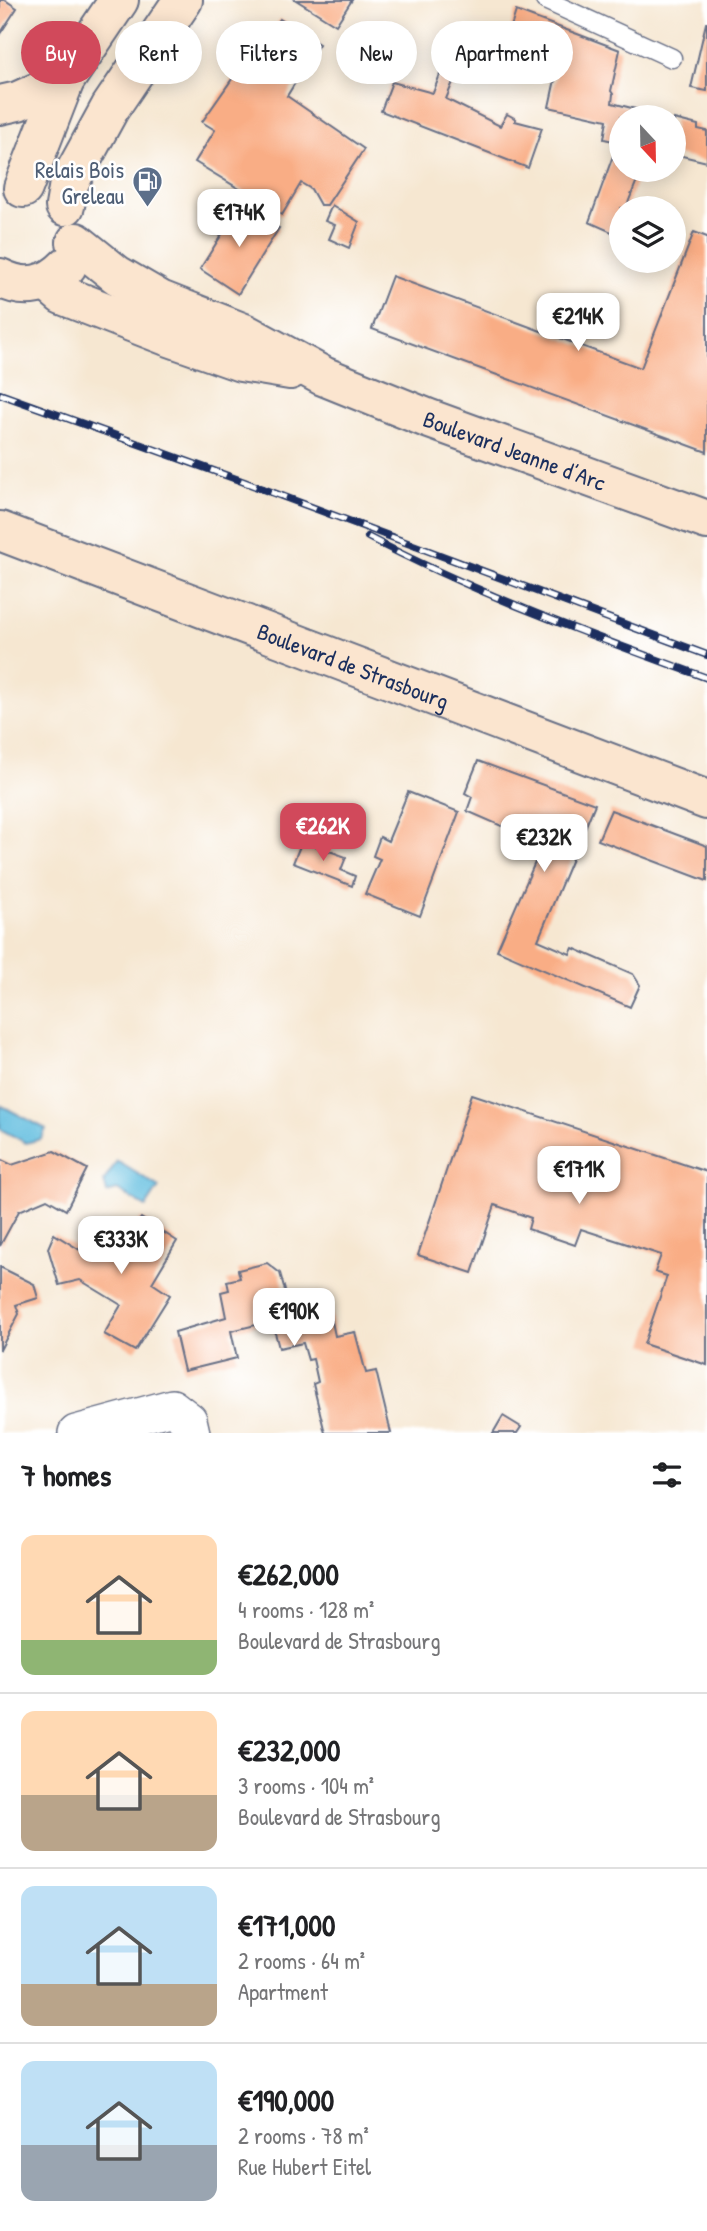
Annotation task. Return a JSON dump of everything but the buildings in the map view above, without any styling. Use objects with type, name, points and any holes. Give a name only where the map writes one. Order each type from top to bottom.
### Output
[{"type":"main road","points":[[101,27],[119,0]]},
{"type":"main road","points":[[71,224],[69,183],[110,107],[183,0]]},
{"type":"main road","points":[[0,105],[18,101],[56,84]]},
{"type":"main road","points":[[7,192],[63,84]]},
{"type":"main road","name":"Boulevard Jeanne d’Arc","points":[[7,192],[39,189],[54,196],[71,224],[117,275],[160,300],[244,333],[323,376],[427,418],[707,520]]},
{"type":"main road","name":"Boulevard Jeanne d’Arc","points":[[14,284],[58,275],[73,254],[71,224]]},
{"type":"main road","name":"Boulevard Jeanne d’Arc","points":[[14,284],[62,295],[241,362],[323,376]]},
{"type":"main road","name":"Boulevard de Strasbourg","points":[[0,531],[707,800]]},
{"type":"street","points":[[76,1433],[173,1407],[189,1420],[192,1433]]},
{"type":"lane","points":[[545,0],[672,58]]},
{"type":"water","points":[[2,1106],[46,1129],[41,1139],[26,1143],[0,1129]]},
{"type":"water","points":[[117,1161],[159,1187],[146,1207],[117,1190],[107,1193],[104,1181]]},
{"type":"railway","points":[[0,394],[707,655]]},
{"type":"railway","points":[[368,537],[493,596],[707,678]]},
{"type":"place","name":"Relais Bois Greleau","points":[[147,209]]}]
